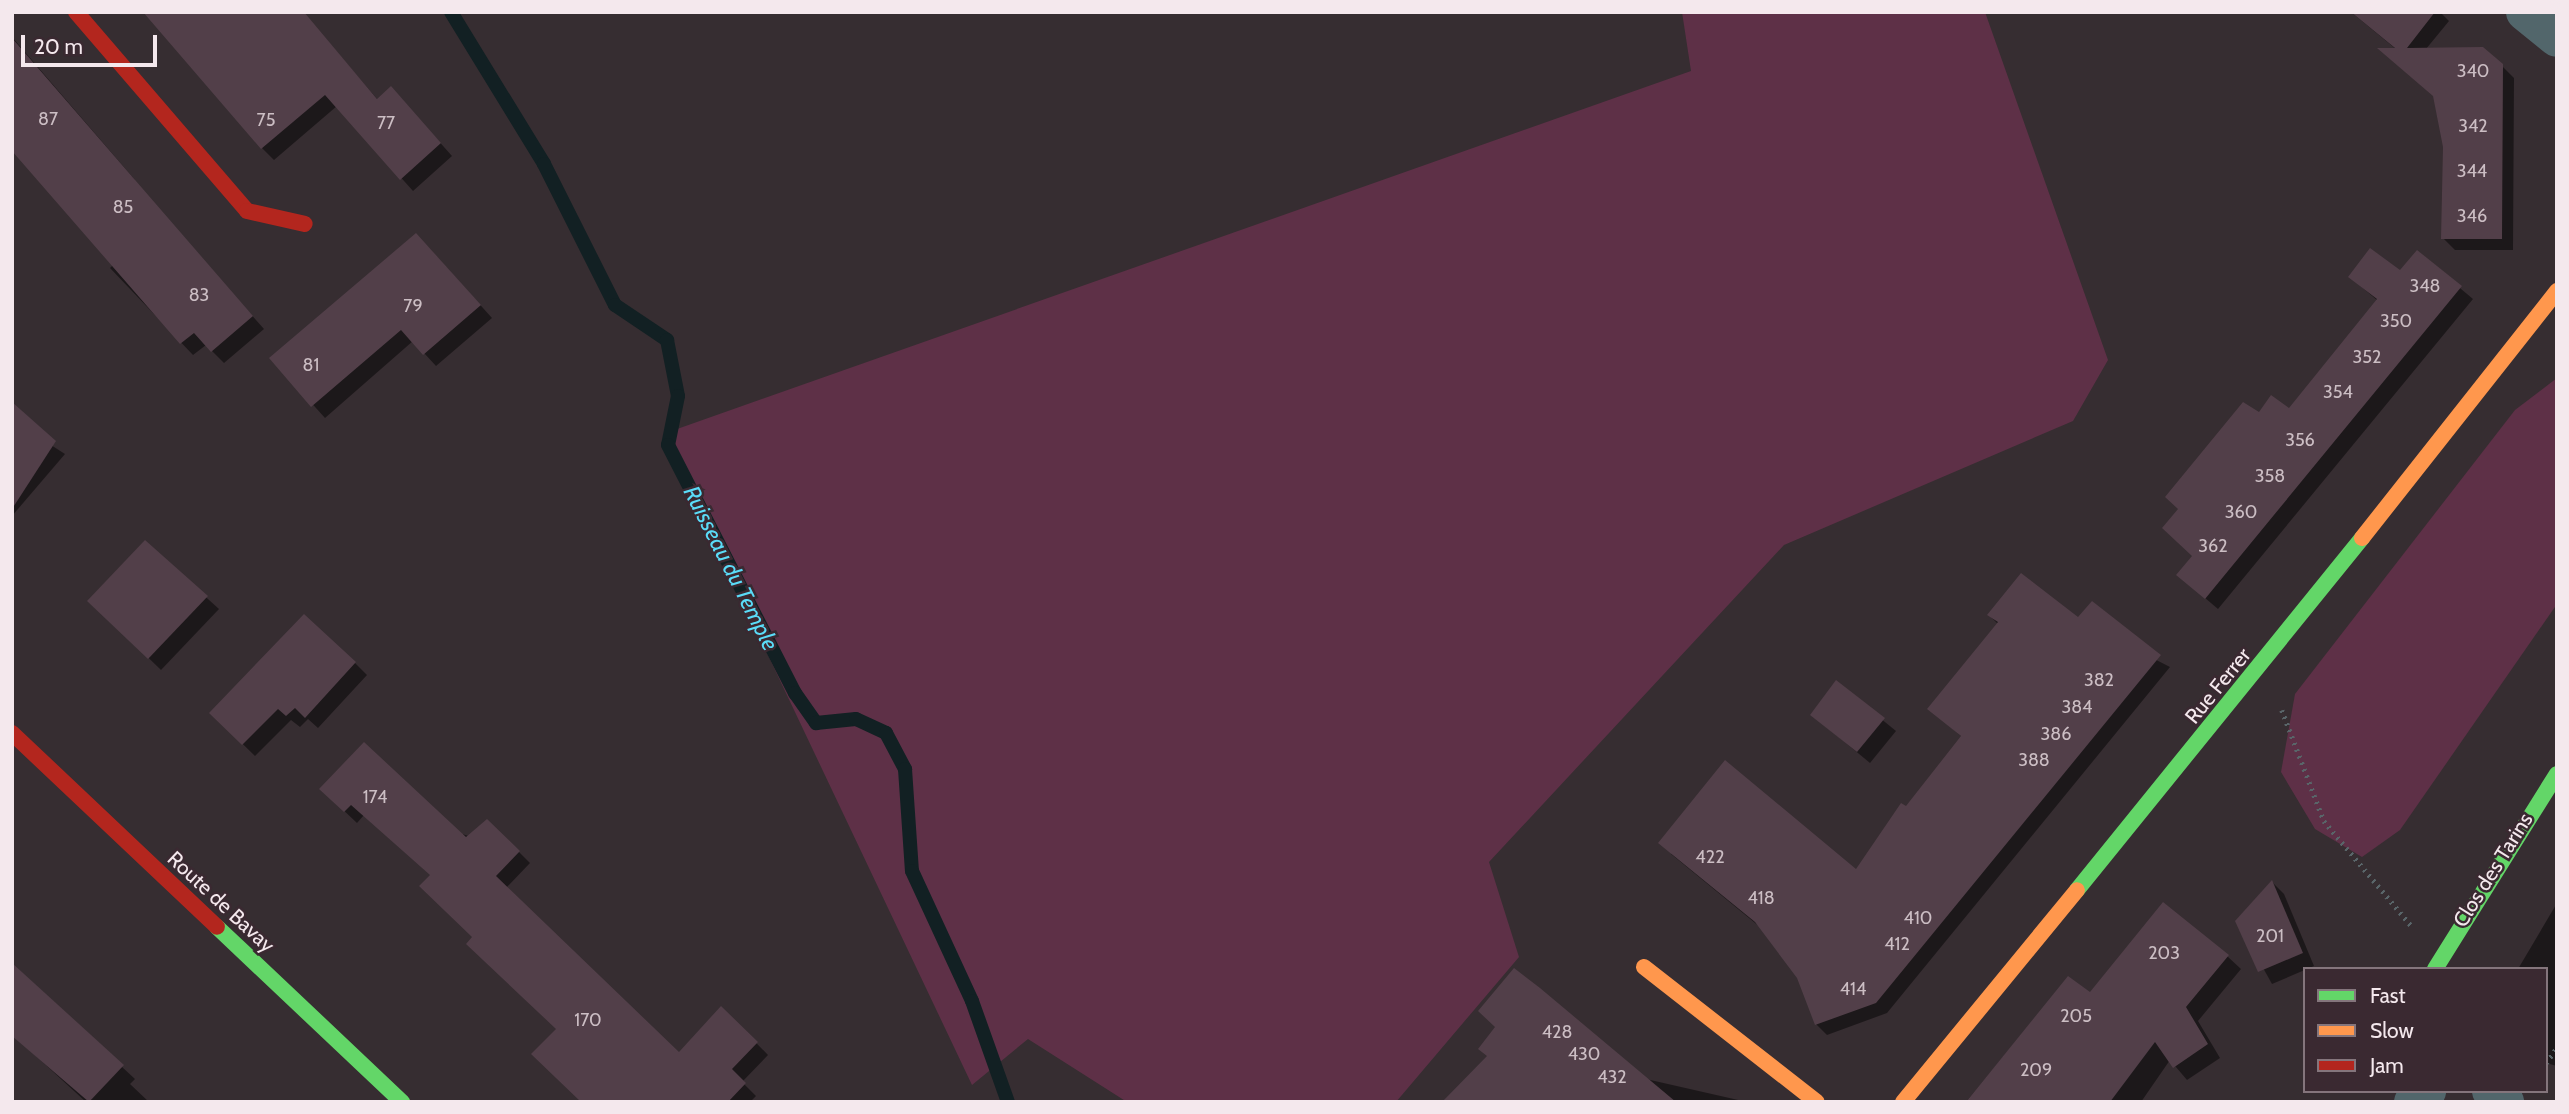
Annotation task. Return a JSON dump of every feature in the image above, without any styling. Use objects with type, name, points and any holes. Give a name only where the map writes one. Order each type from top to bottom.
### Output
[{"type":"main road","points":[[75,12],[247,211],[305,224]]},
{"type":"main road","name":"Rue Ferrer","points":[[1903,1102],[2265,662],[2557,291]]},
{"type":"main road","name":"Route de Bavay","points":[[12,733],[402,1102]]},
{"type":"main road","name":"Clos des Tarins","points":[[2436,963],[2557,774]]},
{"type":"main road","points":[[1644,967],[1817,1102]]},
{"type":"street","points":[[2525,12],[2557,38]]},
{"type":"path","points":[[2265,662],[2324,821],[2436,963]]},
{"type":"shaded area","points":[[1682,12],[1985,12],[2108,360],[2073,421],[1784,545],[1489,862],[1519,957],[1396,1102],[1127,1102],[1028,1039],[972,1085],[663,434],[1691,71]]},
{"type":"shaded area","points":[[2557,378],[2557,604],[2400,830],[2362,857],[2315,829],[2281,772],[2295,694],[2515,410]]},
{"type":"building","points":[[143,12],[304,12],[377,99],[391,86],[441,143],[400,180],[325,95],[261,149]]},
{"type":"building","points":[[2351,12],[2435,12],[2407,48],[2483,47],[2503,64],[2502,239],[2441,239],[2443,147],[2433,96],[2377,48],[2395,48]]},
{"type":"building","points":[[12,38],[253,316],[211,352],[194,333],[180,344],[12,151]]},
{"type":"building","points":[[416,233],[481,305],[423,355],[401,330],[311,407],[269,358]]},
{"type":"building","points":[[2370,248],[2400,270],[2417,250],[2462,286],[2205,599],[2176,575],[2192,556],[2162,528],[2178,509],[2165,497],[2243,402],[2259,412],[2271,395],[2289,408],[2377,299],[2348,277]]},
{"type":"building","points":[[12,402],[56,441],[12,509]]},
{"type":"building","points":[[145,540],[208,596],[148,659],[87,601]]},
{"type":"building","points":[[2021,573],[2078,617],[2092,601],[2161,655],[1876,1003],[1815,1025],[1797,978],[1755,922],[1658,843],[1725,760],[1856,869],[1901,803],[1906,806],[1961,736],[1927,709],[1998,622],[1987,615]]},
{"type":"building","points":[[304,614],[356,662],[305,718],[295,708],[286,716],[278,709],[242,745],[209,713]]},
{"type":"building","points":[[1836,680],[1885,718],[1857,752],[1810,715]]},
{"type":"building","points":[[364,742],[466,837],[487,819],[520,851],[496,876],[679,1052],[721,1006],[758,1042],[732,1069],[746,1083],[728,1102],[581,1102],[531,1054],[556,1029],[466,944],[472,937],[419,886],[430,875],[351,805],[344,812],[319,789]]},
{"type":"building","points":[[2272,880],[2303,953],[2258,972],[2235,921]]},
{"type":"building","points":[[2163,902],[2229,955],[2186,1007],[2208,1044],[2173,1068],[2155,1042],[2110,1102],[1966,1102],[2068,976],[2090,992]]},
{"type":"building","points":[[12,963],[124,1065],[89,1102],[12,1036]]},
{"type":"building","points":[[1514,968],[1676,1102],[1442,1102],[1487,1056],[1478,1049],[1495,1027],[1478,1011]]},
{"type":"waterway","name":"Ruisseau du Temple","points":[[451,12],[544,164],[615,305],[667,340],[678,396],[668,445],[795,693],[816,723],[856,719],[886,733],[905,769],[912,871],[972,1001],[1008,1102]]},
{"type":"traffic: fast","points":[[2077,890],[2362,538]]},
{"type":"traffic: fast","points":[[2436,967],[2557,774]]},
{"type":"traffic: fast","points":[[217,927],[402,1102]]},
{"type":"traffic: slow","points":[[2362,538],[2557,291]]},
{"type":"traffic: slow","points":[[1903,1102],[2077,890]]},
{"type":"traffic: slow","points":[[1644,967],[1817,1102]]},
{"type":"traffic: jam","points":[[76,12],[247,211],[305,224]]},
{"type":"traffic: jam","points":[[12,733],[217,927]]}]
